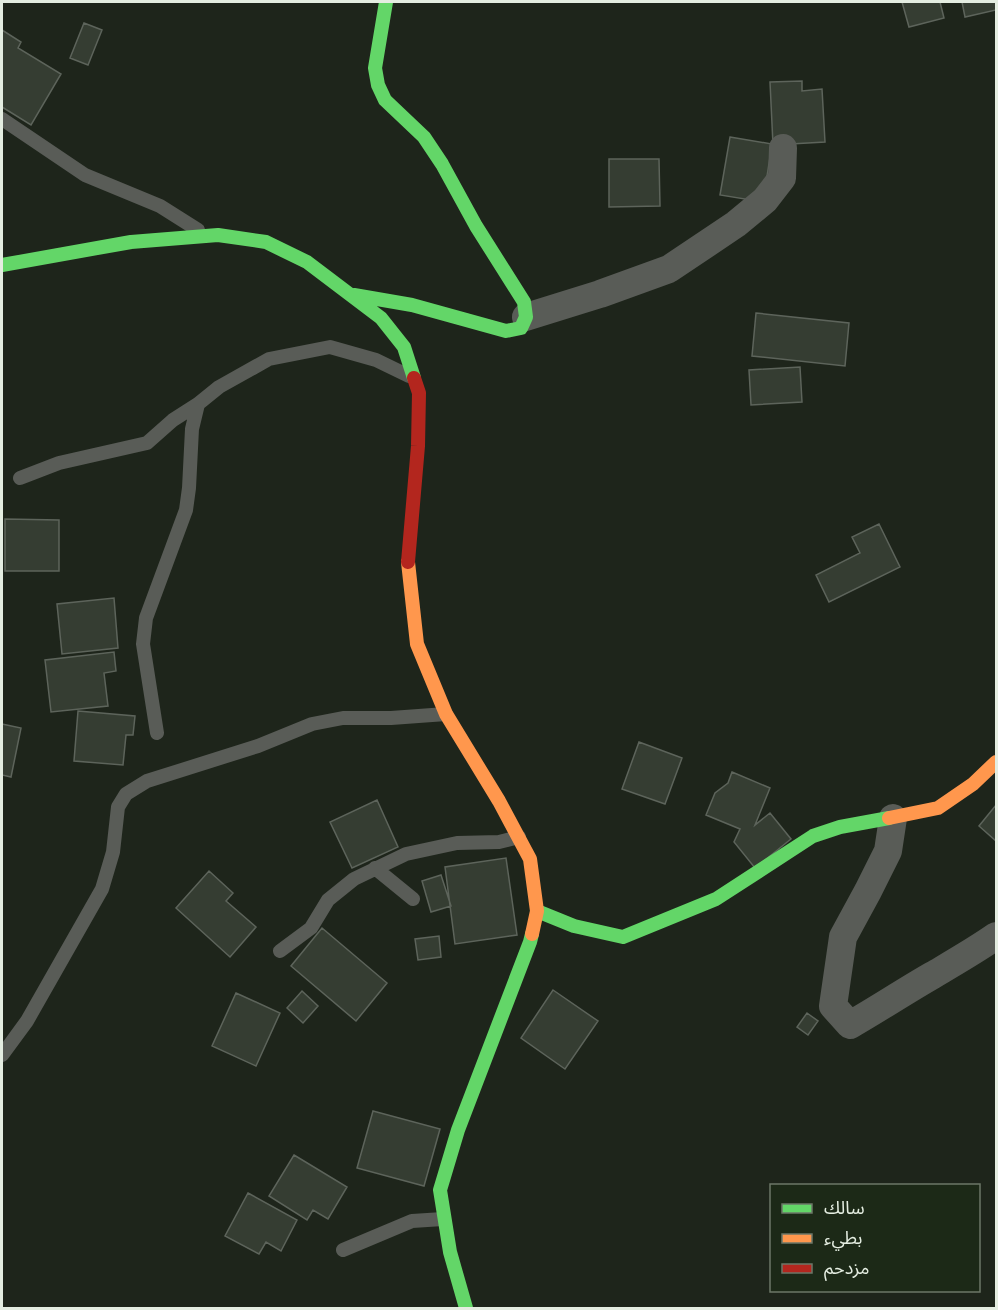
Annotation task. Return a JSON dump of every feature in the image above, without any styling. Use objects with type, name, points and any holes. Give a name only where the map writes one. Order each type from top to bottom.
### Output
[{"type":"street","points":[[350,294],[412,305],[506,331],[521,328],[526,317],[524,302],[476,226],[424,136],[385,100],[378,85],[375,68],[386,2]]},
{"type":"street","points":[[526,317],[669,269],[736,224],[765,200],[782,178],[783,148]]},
{"type":"street","points":[[2,265],[130,242],[218,235],[266,242],[307,262],[350,294],[381,318],[404,347],[419,393],[418,446],[408,565],[417,644],[446,714],[499,801],[530,859],[537,911],[530,942],[458,1130],[440,1190],[450,1252],[466,1308]]},
{"type":"street","points":[[537,911],[574,926],[623,937],[716,899],[813,836],[840,827],[938,808],[973,784],[996,762]]},
{"type":"street","points":[[893,818],[888,851],[843,937],[833,1006],[849,1025],[972,953],[996,936]]},
{"type":"lane","points":[[2,119],[85,175],[160,206],[207,236]]},
{"type":"lane","points":[[20,478],[59,463],[147,443],[172,420],[198,404],[219,387],[269,359],[330,347],[376,360],[414,378]]},
{"type":"lane","points":[[157,733],[143,644],[146,618],[186,510],[192,429],[198,404]]},
{"type":"lane","points":[[2,1055],[27,1021],[102,889],[113,852],[118,807],[126,794],[147,781],[258,746],[312,724],[343,718],[391,718],[446,714]]},
{"type":"lane","points":[[280,951],[311,928],[328,900],[354,879],[375,868],[406,854],[457,843],[499,842],[519,837]]},
{"type":"lane","points":[[375,868],[413,899]]},
{"type":"lane","points":[[343,1250],[412,1221],[443,1219]]},
{"type":"building","points":[[902,2],[940,2],[944,18],[909,27]]},
{"type":"building","points":[[962,2],[996,2],[996,10],[965,17]]},
{"type":"building","points":[[84,23],[102,30],[88,65],[70,58]]},
{"type":"building","points":[[2,30],[21,42],[18,48],[61,74],[31,125],[2,107]]},
{"type":"building","points":[[802,81],[802,91],[822,89],[825,142],[773,145],[770,82]]},
{"type":"building","points":[[730,137],[772,144],[763,202],[720,195]]},
{"type":"building","points":[[609,159],[659,159],[660,206],[609,207]]},
{"type":"building","points":[[756,313],[849,323],[845,366],[752,356]]},
{"type":"building","points":[[800,367],[802,402],[751,405],[749,370]]},
{"type":"building","points":[[5,519],[59,520],[59,571],[5,571]]},
{"type":"building","points":[[879,524],[900,567],[829,602],[816,575],[860,553],[852,537]]},
{"type":"building","points":[[114,598],[118,648],[62,654],[57,604]]},
{"type":"building","points":[[114,652],[116,671],[104,673],[108,706],[51,712],[45,660]]},
{"type":"building","points":[[78,711],[135,716],[133,735],[126,735],[123,765],[74,761]]},
{"type":"building","points":[[2,724],[21,728],[11,777],[2,775]]},
{"type":"building","points":[[639,742],[682,758],[665,804],[622,789]]},
{"type":"building","points":[[732,772],[770,788],[755,825],[770,813],[791,839],[755,868],[734,842],[740,829],[706,815],[715,793],[728,783]]},
{"type":"building","points":[[377,800],[398,847],[352,868],[330,822]]},
{"type":"building","points":[[996,805],[996,841],[979,826]]},
{"type":"building","points":[[506,858],[517,935],[455,944],[445,867]]},
{"type":"building","points":[[209,871],[233,893],[226,901],[256,927],[230,957],[176,908]]},
{"type":"building","points":[[441,875],[451,906],[431,912],[422,881]]},
{"type":"building","points":[[322,928],[387,983],[356,1021],[291,966]]},
{"type":"building","points":[[439,936],[441,957],[418,960],[415,939]]},
{"type":"building","points":[[553,990],[598,1021],[565,1069],[521,1038]]},
{"type":"building","points":[[302,991],[318,1006],[303,1023],[287,1008]]},
{"type":"building","points":[[236,993],[280,1013],[256,1066],[212,1046]]},
{"type":"building","points":[[807,1013],[818,1021],[808,1035],[797,1027]]},
{"type":"building","points":[[373,1111],[440,1129],[424,1186],[357,1168]]},
{"type":"building","points":[[294,1155],[347,1187],[328,1219],[313,1210],[307,1220],[269,1196]]},
{"type":"building","points":[[248,1193],[297,1220],[281,1251],[266,1242],[259,1254],[225,1236]]},
{"type":"traffic: fast","points":[[354,295],[412,305],[506,331],[521,328],[526,317],[524,302],[476,226],[442,164],[424,137],[385,100],[378,85],[375,68],[386,2]]},
{"type":"traffic: fast","points":[[2,265],[131,242],[218,235],[266,242],[307,262],[381,318],[404,347],[414,378]]},
{"type":"traffic: fast","points":[[537,911],[574,926],[623,937],[716,899],[813,836],[840,827],[889,818]]},
{"type":"traffic: fast","points":[[466,1308],[450,1252],[440,1190],[458,1130],[532,934]]},
{"type":"traffic: slow","points":[[408,562],[417,644],[446,714],[499,801],[530,859],[537,911],[532,934]]},
{"type":"traffic: slow","points":[[889,818],[938,808],[973,784],[996,762]]},
{"type":"traffic: jam","points":[[408,562],[418,446],[419,393],[414,378]]}]
